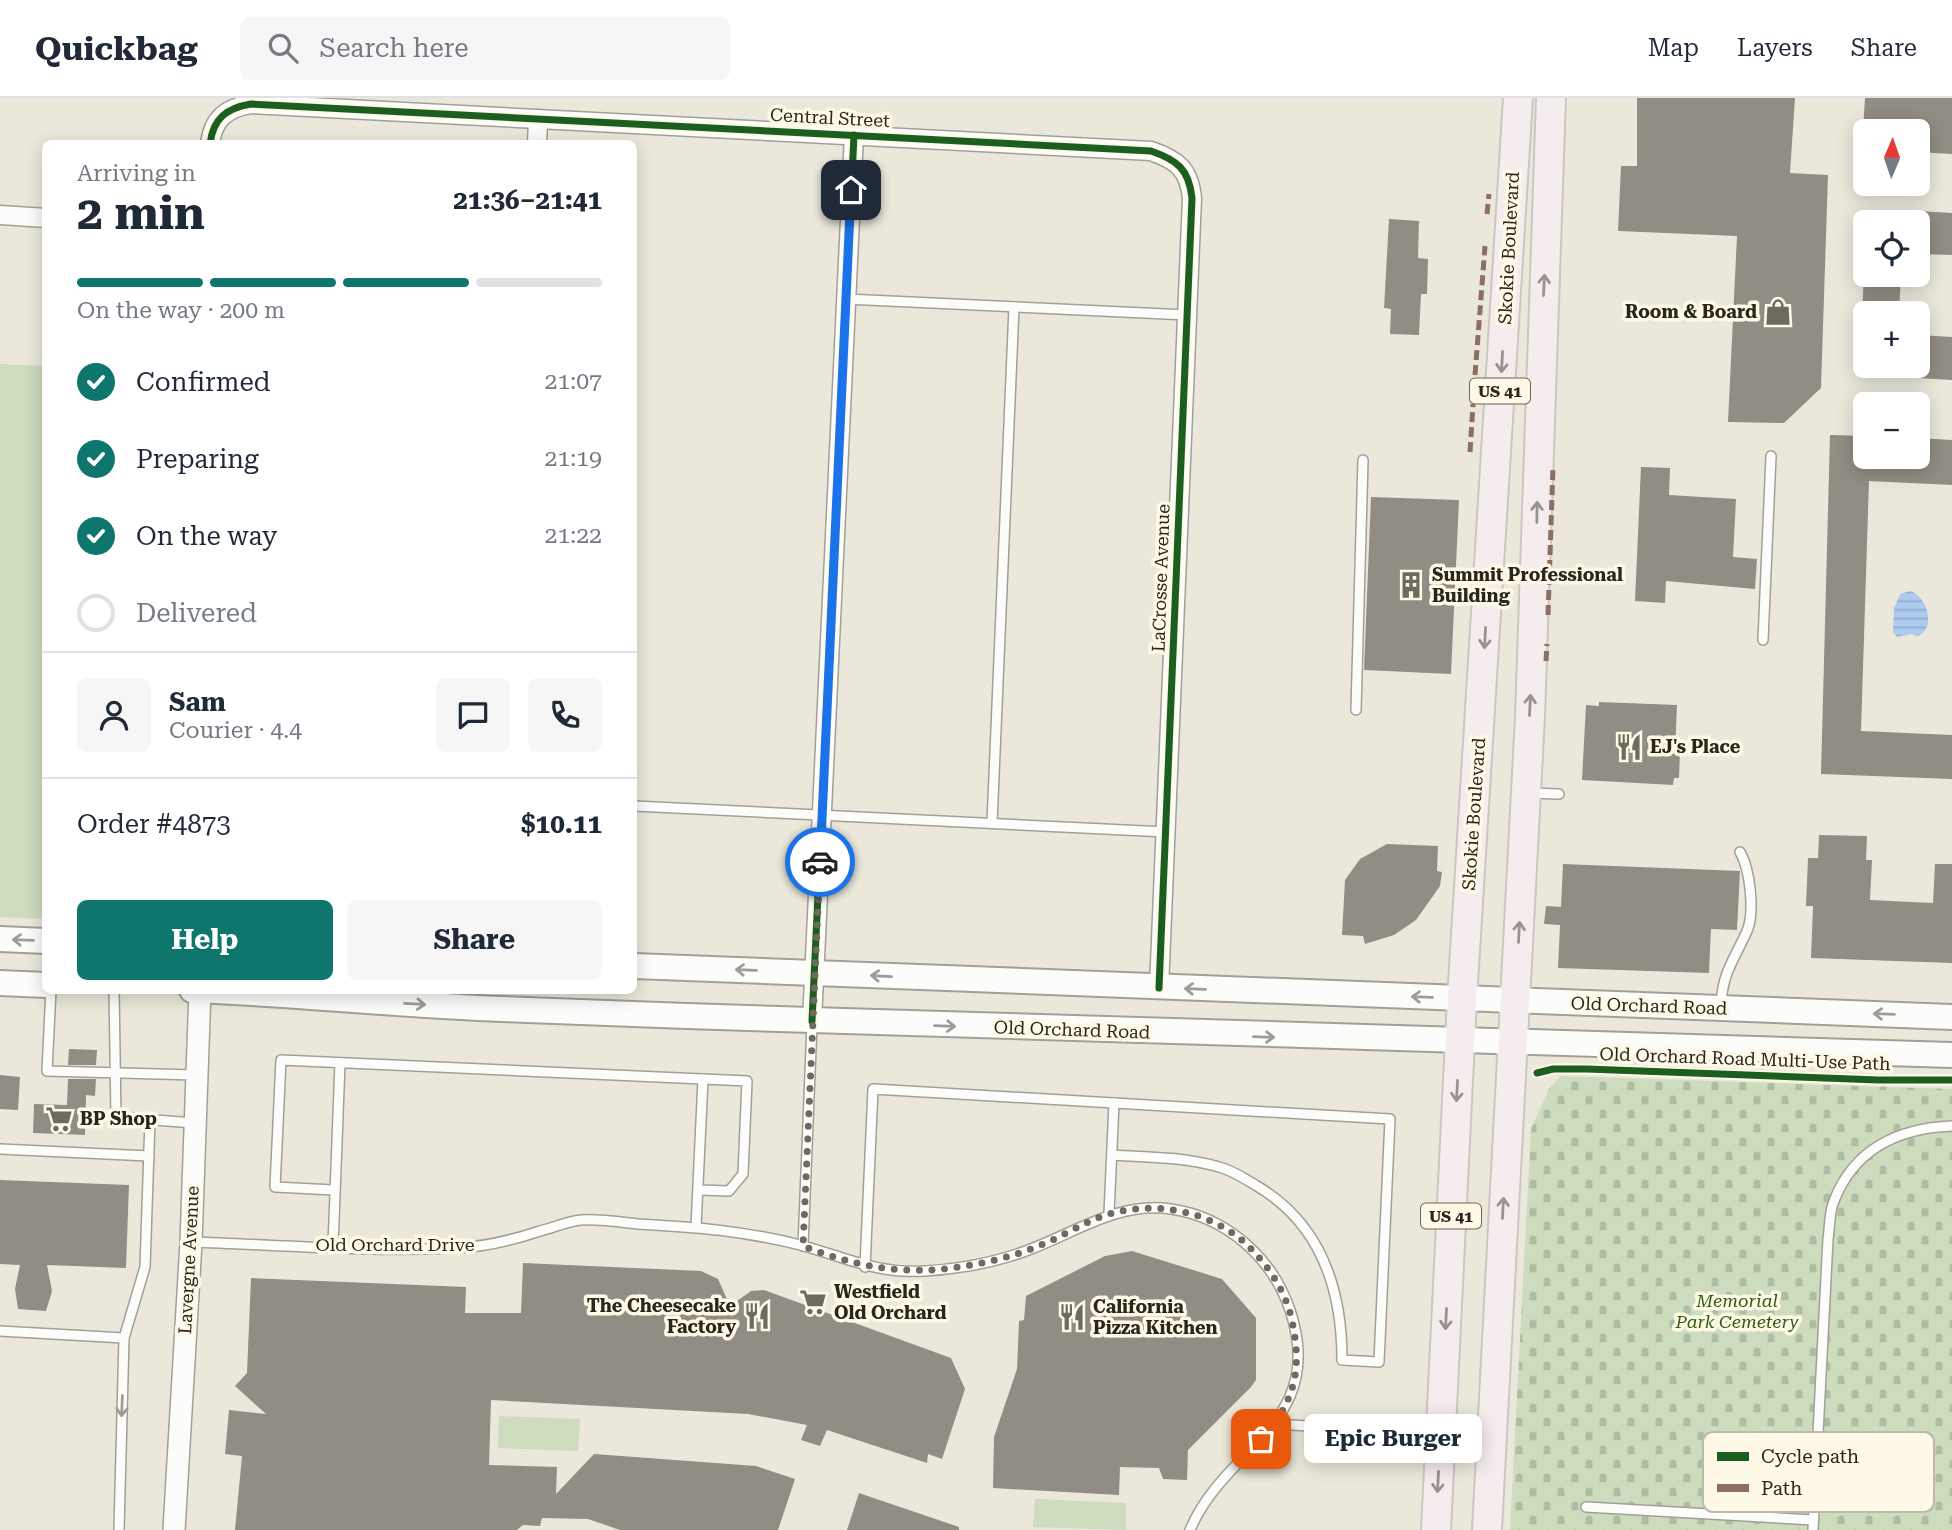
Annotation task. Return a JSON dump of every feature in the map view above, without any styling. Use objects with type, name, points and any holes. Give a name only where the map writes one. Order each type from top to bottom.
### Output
[{"type":"main road","name":"Skokie Boulevard","points":[[1436,1530],[1462,999],[1518,98]]},
{"type":"main road","name":"Skokie Boulevard","points":[[1487,1530],[1526,793],[1551,98]]},
{"type":"main road","points":[[0,939],[42,941]]},
{"type":"main road","name":"Old Orchard Road","points":[[637,966],[1952,1017]]},
{"type":"main road","points":[[0,983],[42,985]]},
{"type":"main road","name":"Old Orchard Road","points":[[298,994],[494,1000],[812,1021],[1460,1044],[1952,1055]]},
{"type":"street","name":"Central Street","points":[[211,140],[219,118],[232,107],[251,104],[1151,151],[1172,158],[1186,170]]},
{"type":"street","points":[[537,140],[538,119]]},
{"type":"street","points":[[812,1021],[854,135]]},
{"type":"street","name":"LaCrosse Avenue","points":[[1159,988],[1192,198],[1186,170]]},
{"type":"street","points":[[0,215],[42,218]]},
{"type":"street","name":"Lavergne Avenue","points":[[174,1530],[191,1241],[200,994]]},
{"type":"lane","points":[[846,299],[1187,315]]},
{"type":"lane","points":[[992,823],[1014,307]]},
{"type":"lane","points":[[1763,640],[1772,456]]},
{"type":"lane","points":[[1356,709],[1363,460]]},
{"type":"lane","points":[[1526,793],[1559,794]]},
{"type":"lane","points":[[637,806],[1166,832]]},
{"type":"lane","points":[[1721,1008],[1721,983],[1748,929],[1750,889],[1747,863],[1740,852]]},
{"type":"lane","points":[[51,994],[47,1070],[197,1075]]},
{"type":"lane","points":[[114,994],[116,1117],[195,1123]]},
{"type":"lane","points":[[803,1246],[812,1021]]},
{"type":"lane","points":[[334,1189],[275,1187],[281,1060],[747,1081],[743,1174],[729,1191],[699,1190]]},
{"type":"lane","points":[[333,1246],[340,1063]]},
{"type":"lane","points":[[696,1227],[703,1079]]},
{"type":"lane","points":[[865,1266],[873,1089],[1390,1119],[1379,1362],[1342,1360],[1340,1308],[1329,1268],[1311,1236],[1288,1209],[1269,1193],[1209,1164],[1164,1157],[1112,1155]]},
{"type":"lane","points":[[1109,1214],[1114,1103]]},
{"type":"lane","points":[[119,1530],[124,1338],[145,1267],[150,1119]]},
{"type":"lane","points":[[1818,1432],[1828,1239],[1833,1202],[1852,1168],[1872,1148],[1899,1135],[1931,1127],[1952,1126]]},
{"type":"lane","points":[[0,1149],[149,1156]]},
{"type":"lane","name":"Old Orchard Drive","points":[[191,1241],[468,1247],[516,1239],[579,1220],[719,1228],[803,1246],[865,1266],[894,1272],[924,1271],[985,1262],[1042,1245],[1109,1214],[1166,1208],[1191,1213],[1234,1234],[1261,1259],[1289,1308],[1297,1355],[1289,1402],[1275,1424],[1222,1482],[1190,1530]]},
{"type":"lane","points":[[0,1331],[124,1338]]},
{"type":"lane","points":[[1275,1424],[1491,1437]]},
{"type":"lane","points":[[1586,1507],[1813,1525]]},
{"type":"green space","points":[[0,364],[42,366],[42,919],[0,917]]},
{"type":"green space","name":"Memorial Park Cemetery","points":[[1561,1076],[1952,1089],[1952,1530],[1510,1530],[1531,1129],[1549,1089]]},
{"type":"green space","points":[[499,1416],[580,1419],[578,1451],[498,1448]]},
{"type":"green space","points":[[1035,1499],[1126,1503],[1126,1530],[1033,1527]]},
{"type":"water","points":[[1910,591],[1925,605],[1928,612],[1927,626],[1918,636],[1911,634],[1897,637],[1893,632],[1894,608],[1900,594]]},
{"type":"building","name":"Room & Board","points":[[1637,98],[1795,98],[1790,173],[1828,175],[1821,388],[1784,423],[1728,422],[1737,236],[1618,231],[1621,166],[1637,166]]},
{"type":"building","points":[[1865,98],[1952,98],[1952,154],[1930,153],[1930,119],[1864,119]]},
{"type":"building","points":[[1930,212],[1952,213],[1952,255],[1930,254]]},
{"type":"building","points":[[1389,219],[1419,221],[1418,258],[1428,259],[1427,294],[1421,294],[1419,335],[1390,334],[1391,309],[1384,308]]},
{"type":"building","points":[[1863,287],[1900,287],[1900,301],[1863,301]]},
{"type":"building","points":[[1930,336],[1952,337],[1952,380],[1918,378],[1930,378]]},
{"type":"building","points":[[1830,435],[1853,436],[1853,469],[1930,469],[1930,439],[1952,440],[1952,485],[1869,481],[1861,731],[1952,735],[1952,779],[1821,774]]},
{"type":"building","points":[[1641,467],[1670,468],[1669,495],[1736,499],[1733,557],[1757,559],[1755,589],[1666,581],[1665,603],[1635,601]]},
{"type":"building","name":"Summit Professional Building","points":[[1371,497],[1459,500],[1451,674],[1364,670]]},
{"type":"building","name":"EJ's Place","points":[[1599,702],[1677,705],[1675,752],[1680,752],[1679,778],[1674,778],[1673,785],[1582,780],[1586,705],[1599,706]]},
{"type":"building","points":[[1819,835],[1867,836],[1866,860],[1872,860],[1870,900],[1933,903],[1935,864],[1952,864],[1952,963],[1811,958],[1813,906],[1806,906],[1808,858],[1818,858]]},
{"type":"building","points":[[1387,844],[1438,846],[1437,871],[1442,872],[1440,886],[1416,920],[1394,935],[1365,944],[1363,936],[1342,935],[1345,880],[1360,859]]},
{"type":"building","points":[[1563,864],[1740,871],[1737,930],[1711,929],[1709,973],[1558,968],[1560,925],[1544,924],[1546,906],[1561,907]]},
{"type":"building","points":[[69,1049],[97,1050],[96,1065],[68,1065]]},
{"type":"building","points":[[0,1075],[20,1077],[18,1110],[0,1109]]},
{"type":"building","name":"BP Shop","points":[[68,1079],[96,1079],[95,1096],[86,1095],[85,1135],[33,1133],[34,1104],[67,1105]]},
{"type":"building","points":[[0,1180],[129,1185],[126,1268],[47,1265],[52,1291],[46,1311],[18,1309],[15,1289],[20,1265],[0,1264]]},
{"type":"building","points":[[1132,1251],[1222,1279],[1256,1318],[1256,1380],[1188,1450],[1187,1480],[1163,1479],[1159,1468],[1120,1467],[1119,1495],[993,1488],[994,1437],[1017,1369],[1019,1321],[1024,1320],[1026,1296],[1105,1256]]},
{"type":"building","points":[[523,1263],[701,1271],[718,1279],[730,1306],[751,1291],[764,1290],[951,1358],[965,1389],[942,1459],[928,1454],[927,1463],[827,1430],[820,1446],[801,1440],[807,1425],[748,1414],[491,1400],[489,1465],[557,1467],[556,1494],[594,1454],[756,1466],[795,1479],[778,1530],[620,1530],[588,1519],[542,1518],[540,1526],[523,1525],[517,1530],[235,1530],[242,1456],[225,1454],[229,1410],[266,1414],[235,1386],[247,1373],[251,1278],[466,1287],[465,1313],[521,1313]]},
{"type":"building","points":[[859,1493],[959,1527],[959,1530],[847,1530]]},
{"type":"marked path","points":[[1487,214],[1489,194]]},
{"type":"marked path","points":[[1475,375],[1485,246]]},
{"type":"marked path","points":[[1470,452],[1473,404]]},
{"type":"marked path","points":[[1548,615],[1553,466]]},
{"type":"marked path","points":[[1546,661],[1547,644]]},
{"type":"cycle path","points":[[211,140],[214,127],[223,116],[235,108],[251,104],[1151,151],[1175,162],[1185,173],[1192,198],[1159,988]]},
{"type":"cycle path","points":[[812,1021],[854,135]]},
{"type":"cycle path","name":"Old Orchard Road Multi-Use Path","points":[[1537,1073],[1553,1069],[1587,1069],[1878,1080],[1952,1080]]},
{"type":"way so far","points":[[820,862],[803,1246],[846,1262],[894,1272],[924,1271],[957,1268],[1019,1254],[1109,1214],[1166,1208],[1216,1222],[1254,1251],[1268,1268],[1289,1308],[1295,1332],[1297,1355],[1289,1402],[1275,1424],[1261,1439]]},
{"type":"place","name":"Room & Board","points":[[1778,312]]},
{"type":"place","name":"Summit Professional Building","points":[[1411,585]]},
{"type":"place","name":"EJ's Place","points":[[1629,747]]},
{"type":"place","name":"BP Shop","points":[[59,1119]]},
{"type":"place","name":"Westfield Old Orchard","points":[[813,1302]]},
{"type":"place","name":"The Cheesecake Factory","points":[[757,1316]]},
{"type":"place","name":"California Pizza Kitchen","points":[[1072,1317]]},
{"type":"place","name":"Epic Burger","points":[[1261,1439]]},
{"type":"route","points":[[820,862],[851,190]]}]
